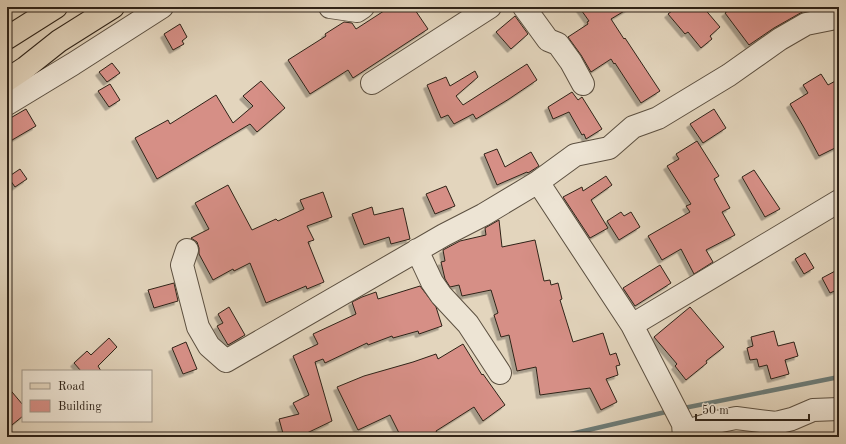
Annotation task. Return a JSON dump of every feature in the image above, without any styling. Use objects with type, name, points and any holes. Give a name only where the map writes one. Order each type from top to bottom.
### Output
[{"type":"main road","points":[[7,38],[56,7]]},
{"type":"main road","points":[[7,80],[25,68],[59,41],[113,7]]},
{"type":"street","points":[[7,104],[162,7]]},
{"type":"street","points":[[330,7],[357,10],[364,7]]},
{"type":"street","points":[[372,83],[490,7]]},
{"type":"street","points":[[524,7],[541,32],[548,40],[558,44],[572,62],[583,84]]},
{"type":"street","points":[[187,250],[182,265],[198,327],[209,346],[226,361],[417,250],[483,215],[538,182],[575,155],[609,148],[633,127],[658,118],[729,75],[780,39],[806,24],[831,18]]},
{"type":"street","points":[[538,182],[632,325],[683,424],[684,434],[716,422],[736,418],[776,423],[792,419],[813,410],[839,409]]},
{"type":"street","points":[[632,325],[839,201]]},
{"type":"street","points":[[417,250],[441,295],[468,324],[500,373]]},
{"type":"building","points":[[390,7],[413,7],[428,29],[353,78],[348,70],[310,94],[288,60],[326,36],[325,34],[344,22],[352,23],[356,29]]},
{"type":"building","points":[[579,7],[631,7],[611,19],[660,91],[641,103],[611,59],[591,72],[568,37],[588,24],[587,22],[589,21]]},
{"type":"building","points":[[677,7],[703,7],[720,27],[710,36],[712,39],[701,48],[688,32],[685,34],[668,14]]},
{"type":"building","points":[[733,7],[811,7],[774,28],[749,45],[725,13]]},
{"type":"building","points":[[515,16],[528,34],[511,49],[496,32]]},
{"type":"building","points":[[180,24],[187,37],[182,41],[184,44],[173,50],[164,34]]},
{"type":"building","points":[[112,63],[120,73],[107,82],[99,72]]},
{"type":"building","points":[[527,64],[537,80],[476,119],[473,114],[454,124],[448,115],[441,118],[427,85],[446,77],[450,86],[475,71],[478,77],[456,96],[463,105]]},
{"type":"building","points":[[821,74],[828,85],[839,79],[839,146],[819,156],[790,104],[808,93],[803,85]]},
{"type":"building","points":[[261,81],[285,108],[257,132],[250,124],[157,179],[135,138],[168,120],[170,124],[216,95],[233,123],[253,106],[243,96]]},
{"type":"building","points":[[110,84],[120,100],[109,107],[98,91]]},
{"type":"building","points":[[572,92],[578,100],[582,97],[602,129],[586,139],[584,134],[582,135],[569,112],[553,119],[548,107]]},
{"type":"building","points":[[26,109],[36,126],[7,143],[7,120]]},
{"type":"building","points":[[714,109],[726,128],[703,143],[690,124]]},
{"type":"building","points":[[697,141],[719,176],[714,179],[730,208],[722,212],[735,235],[706,250],[713,262],[694,274],[681,249],[662,260],[648,236],[690,212],[686,206],[691,204],[667,166],[679,159],[676,154]]},
{"type":"building","points":[[497,149],[505,167],[531,152],[539,166],[528,173],[527,172],[497,185],[484,154]]},
{"type":"building","points":[[20,169],[27,179],[15,187],[8,177]]},
{"type":"building","points":[[754,170],[780,209],[765,217],[742,177]]},
{"type":"building","points":[[606,176],[612,185],[591,200],[608,228],[590,238],[563,197],[582,187],[583,191]]},
{"type":"building","points":[[228,185],[252,230],[276,219],[278,221],[304,209],[300,200],[323,192],[332,217],[307,226],[314,240],[308,242],[324,282],[307,289],[306,286],[266,303],[250,263],[234,271],[233,269],[213,280],[199,254],[197,242],[191,238],[209,229],[195,203]]},
{"type":"building","points":[[446,186],[455,206],[435,214],[426,194]]},
{"type":"building","points":[[372,207],[374,215],[403,208],[410,239],[391,244],[389,237],[364,245],[352,214]]},
{"type":"building","points":[[621,212],[624,216],[631,212],[640,227],[619,240],[607,221]]},
{"type":"building","points":[[499,220],[502,247],[535,240],[544,281],[550,280],[551,285],[558,283],[562,299],[560,300],[573,342],[603,333],[610,355],[616,353],[620,365],[616,366],[618,375],[606,379],[617,402],[601,410],[590,388],[540,395],[536,367],[517,371],[509,335],[501,337],[494,315],[498,313],[491,290],[462,296],[459,285],[450,287],[445,279],[441,262],[445,261],[443,250],[460,241],[486,235],[485,228]]},
{"type":"building","points":[[805,253],[814,268],[804,274],[795,259]]},
{"type":"building","points":[[660,265],[671,283],[635,306],[623,288]]},
{"type":"building","points":[[839,269],[839,289],[830,293],[822,278]]},
{"type":"building","points":[[174,283],[178,301],[154,308],[148,290]]},
{"type":"building","points":[[420,286],[436,307],[442,326],[419,334],[418,331],[393,338],[392,336],[368,345],[367,343],[325,363],[323,359],[315,362],[332,421],[307,433],[284,437],[279,419],[299,414],[293,403],[309,395],[293,356],[318,344],[313,334],[356,314],[352,302],[376,292],[378,299]]},
{"type":"building","points":[[229,307],[245,335],[228,345],[217,326],[223,323],[218,314]]},
{"type":"building","points":[[690,307],[724,347],[706,361],[707,363],[686,380],[675,366],[677,364],[654,337]]},
{"type":"building","points":[[774,331],[778,346],[794,342],[798,356],[785,360],[789,374],[771,379],[767,365],[759,367],[757,359],[750,360],[747,348],[753,346],[751,337]]},
{"type":"building","points":[[109,338],[117,347],[98,366],[100,370],[80,370],[74,363],[87,351],[91,355]]},
{"type":"building","points":[[186,342],[197,369],[183,374],[172,348]]},
{"type":"building","points":[[463,344],[482,375],[483,374],[505,405],[483,421],[474,407],[436,431],[439,437],[401,437],[390,415],[358,430],[337,387],[364,376],[436,354],[438,359]]},
{"type":"building","points":[[7,386],[22,404],[22,417],[7,429]]},
{"type":"waterway","points":[[684,408],[839,377]]},
{"type":"waterway","points":[[558,437],[670,411]]}]
